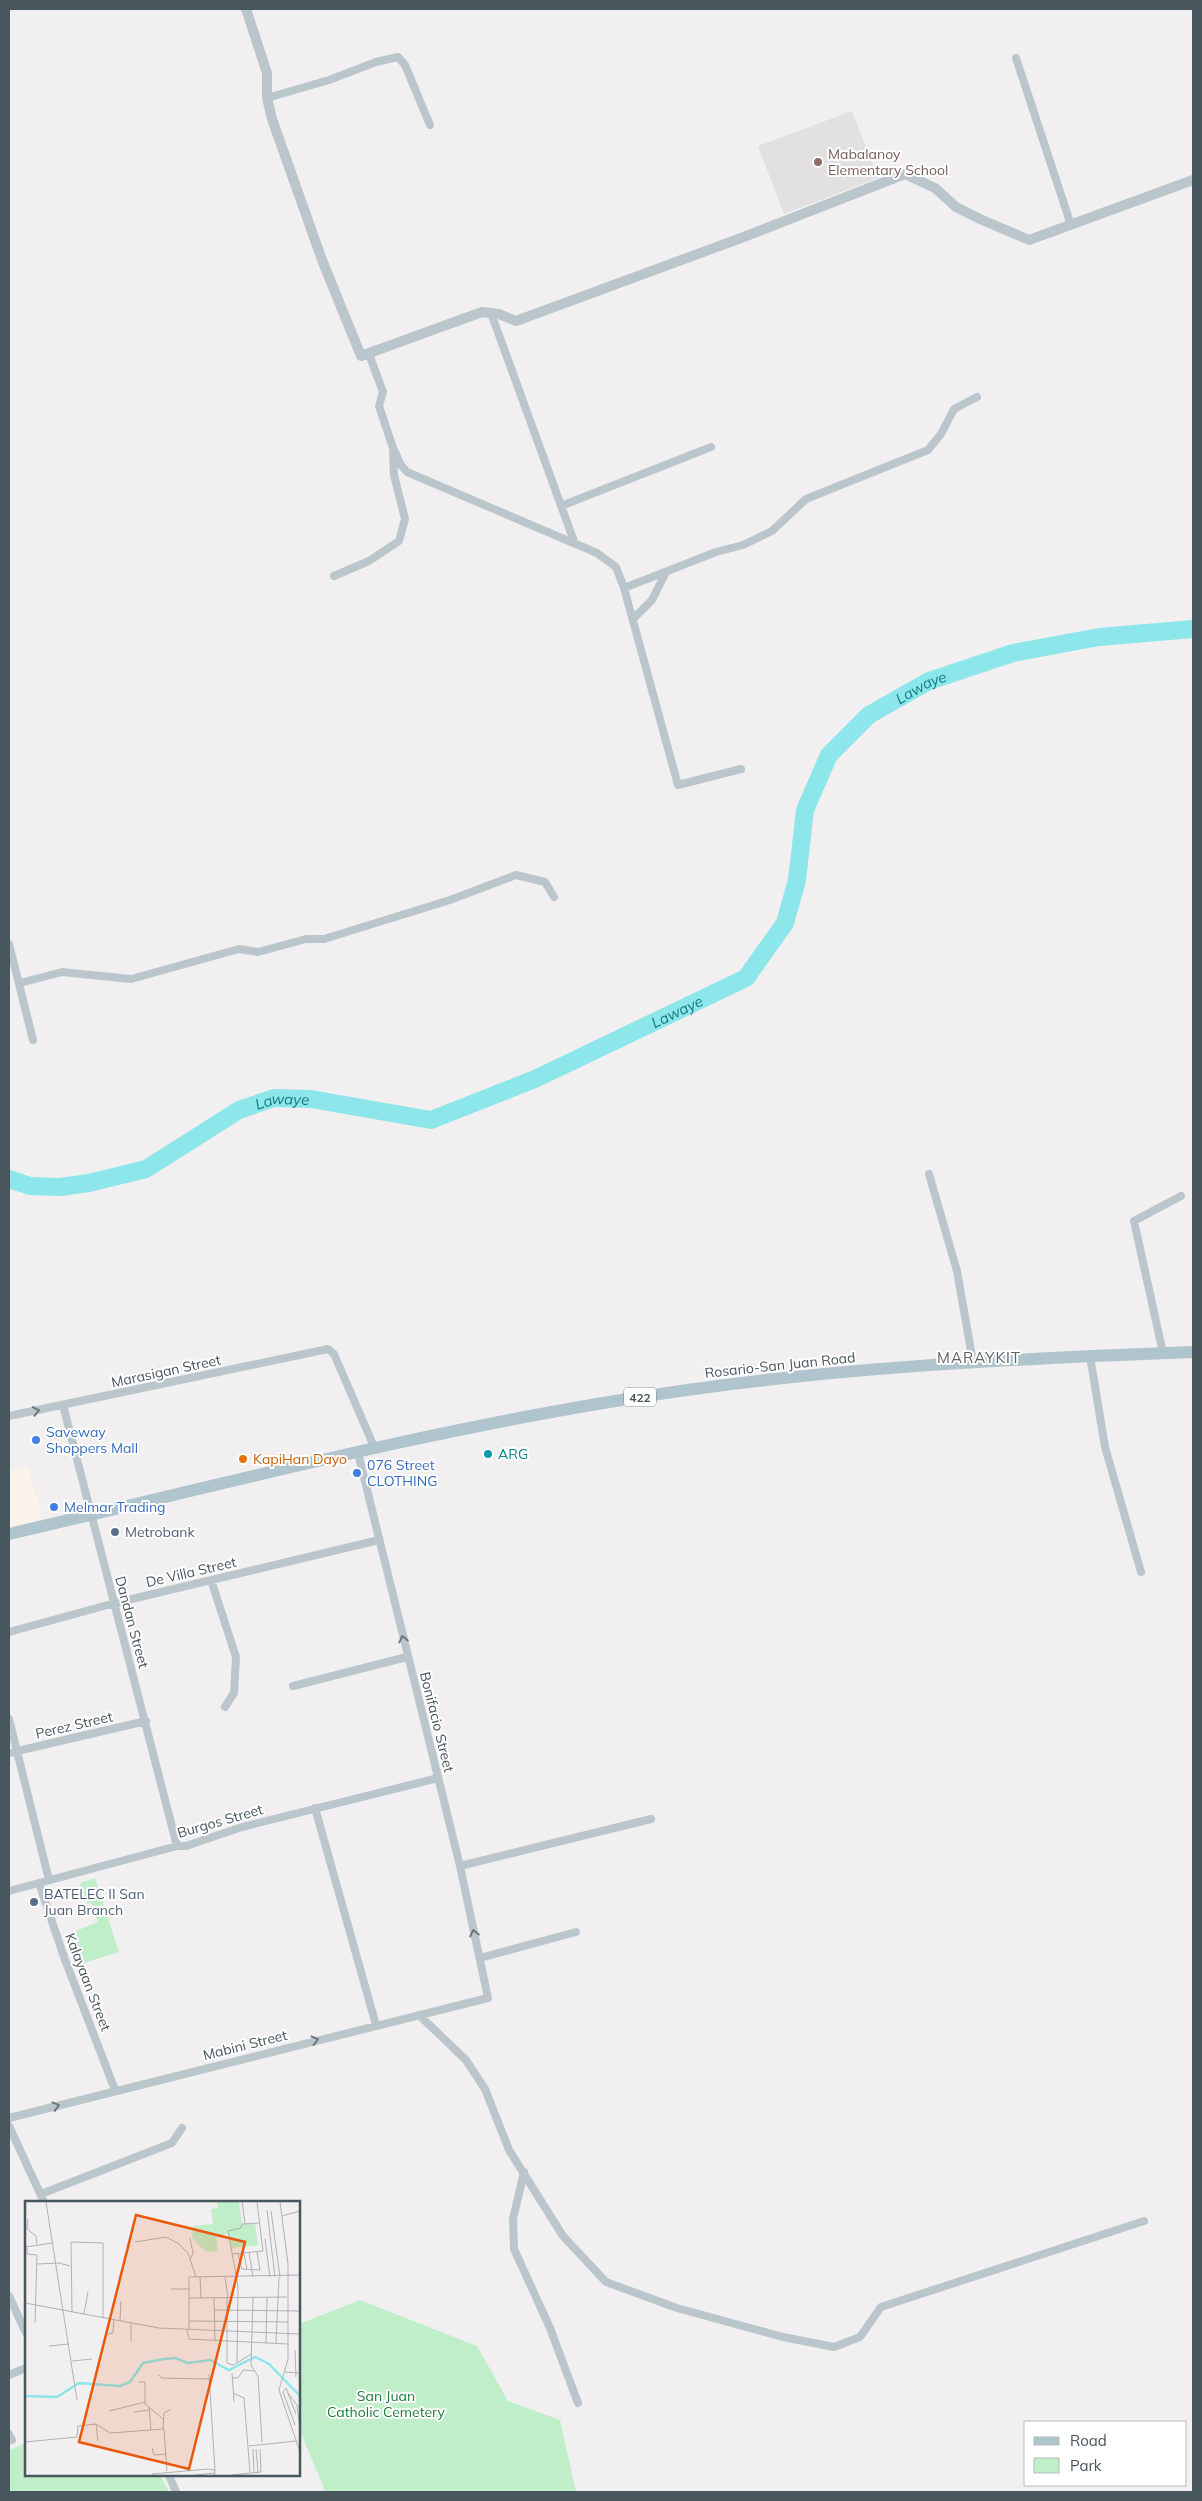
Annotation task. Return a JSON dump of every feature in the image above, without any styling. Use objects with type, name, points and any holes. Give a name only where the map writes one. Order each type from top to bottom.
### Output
[{"type":"main road","name":"Rosario-San Juan Road","points":[[375,1449],[490,1424],[673,1392],[792,1378],[973,1362],[1193,1352]]},
{"type":"main road","name":"422","points":[[9,1534],[375,1449]]},
{"type":"street","points":[[246,9],[267,73],[268,98],[272,119],[353,340],[361,356],[482,312],[516,321],[741,238],[905,174],[935,188],[956,207],[1030,240],[1193,180]]},
{"type":"street","points":[[268,98],[329,80],[376,62],[398,56],[405,64],[430,125]]},
{"type":"street","points":[[1016,58],[1071,225]]},
{"type":"street","points":[[491,313],[575,544]]},
{"type":"street","points":[[369,354],[383,392],[379,406],[393,448],[401,465],[407,472],[597,553],[616,567],[633,619],[678,785],[741,770]]},
{"type":"street","points":[[624,588],[665,574],[716,552],[743,545],[772,531],[806,499],[928,450],[941,434],[954,409],[977,397]]},
{"type":"street","points":[[334,576],[369,561],[399,541],[405,519],[394,474],[393,448]]},
{"type":"street","points":[[562,506],[711,448]]},
{"type":"street","points":[[633,619],[652,600],[665,574]]},
{"type":"street","points":[[20,983],[62,972],[131,979],[239,949],[258,952],[306,939],[324,940],[450,900],[516,875],[545,882],[554,897]]},
{"type":"street","points":[[9,944],[33,1040]]},
{"type":"street","points":[[928,1174],[958,1271],[973,1362]]},
{"type":"street","points":[[1163,1353],[1134,1220],[1181,1196]]},
{"type":"street","name":"Marasigan Street","points":[[9,1416],[328,1349],[334,1354],[375,1449]]},
{"type":"street","points":[[1090,1356],[1105,1446],[1141,1572]]},
{"type":"street","name":"Dandan Street","points":[[63,1405],[177,1846]]},
{"type":"street","name":"Bonifacio Street","points":[[358,1453],[460,1866],[488,1998]]},
{"type":"street","name":"De Villa Street","points":[[9,1632],[115,1603],[379,1540]]},
{"type":"street","points":[[211,1580],[236,1657],[234,1693],[225,1707]]},
{"type":"street","points":[[292,1686],[407,1657]]},
{"type":"street","points":[[9,1718],[13,1752],[49,1880]]},
{"type":"street","name":"Perez Street","points":[[13,1752],[146,1721]]},
{"type":"street","name":"Burgos Street","points":[[9,1891],[177,1846],[186,1846],[242,1827],[438,1778]]},
{"type":"street","points":[[315,1808],[376,2025]]},
{"type":"street","points":[[460,1866],[651,1818]]},
{"type":"street","name":"Kalayaan Street","points":[[39,1883],[64,1957],[115,2090]]},
{"type":"street","points":[[480,1958],[576,1932]]},
{"type":"street","name":"Mabini Street","points":[[9,2118],[488,1998]]},
{"type":"street","points":[[420,2015],[466,2060],[485,2089],[509,2150],[563,2236],[606,2282],[677,2308],[783,2337],[834,2347],[860,2337],[881,2308],[1144,2221]]},
{"type":"street","points":[[9,2126],[43,2198],[172,2143],[182,2128]]},
{"type":"street","points":[[524,2172],[513,2219],[514,2249],[550,2328],[578,2403]]},
{"type":"street","points":[[9,2296],[25,2331]]},
{"type":"street","points":[[9,2375],[25,2368]]},
{"type":"street","points":[[169,2476],[176,2492]]},
{"type":"shaded area","name":"Mabalanoy Elementary School","points":[[852,111],[878,178],[784,214],[758,146]]},
{"type":"shaded area","points":[[27,1466],[43,1519],[9,1527],[9,1471]]},
{"type":"green space","points":[[95,1878],[119,1952],[80,1964],[71,1933],[98,1922],[91,1903],[87,1903],[80,1883]]},
{"type":"green space","name":"San Juan Catholic Cemetery","points":[[360,2300],[477,2346],[508,2401],[560,2420],[576,2492],[322,2492],[325,2491],[300,2430],[300,2324]]},
{"type":"green space","points":[[25,2443],[25,2476],[161,2476],[169,2492],[9,2492],[9,2450]]},
{"type":"waterway","name":"Lawaye","points":[[9,1179],[30,1186],[60,1187],[89,1183],[146,1169],[239,1110],[274,1098],[311,1099],[431,1120],[535,1079],[746,978],[785,923],[797,880],[805,810],[829,755],[869,715],[929,681],[1013,653],[1099,637],[1193,629]]},
{"type":"place","name":"Mabalanoy Elementary School","points":[[818,162]]},
{"type":"place","name":"Saveway Shoppers Mall","points":[[36,1440]]},
{"type":"place","name":"ARG","points":[[488,1454]]},
{"type":"place","name":"KapiHan Dayo","points":[[243,1459]]},
{"type":"place","name":"076 Street CLOTHING","points":[[357,1473]]},
{"type":"place","name":"Melmar Trading","points":[[54,1507]]},
{"type":"place","name":"Metrobank","points":[[115,1532]]},
{"type":"place","name":"BATELEC II San Juan Branch","points":[[34,1902]]},
{"type":"district","name":"MARAYKIT","points":[[979,1357]]}]
